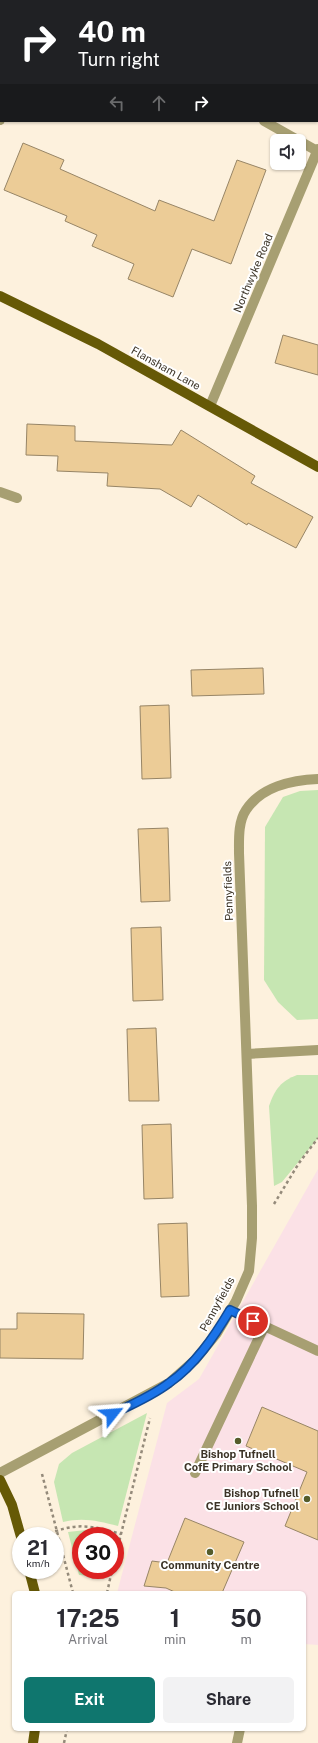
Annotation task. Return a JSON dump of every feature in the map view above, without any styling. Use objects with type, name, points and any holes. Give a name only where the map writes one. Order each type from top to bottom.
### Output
[{"type":"main road","name":"Flansham Lane","points":[[0,296],[98,344],[318,467]]},
{"type":"main road","points":[[0,1480],[12,1505],[18,1527]]},
{"type":"main road","points":[[31,1579],[34,1591]]},
{"type":"main road","points":[[33,1743],[34,1731]]},
{"type":"street","points":[[266,122],[318,150]]},
{"type":"street","name":"Northwyke Road","points":[[210,406],[318,150]]},
{"type":"street","points":[[0,492],[17,498]]},
{"type":"street","name":"Pennyfields","points":[[0,1473],[169,1383],[195,1360],[217,1333],[230,1310],[248,1271],[252,1238],[252,1206],[239,853],[240,829],[246,810],[258,797],[270,789],[290,782],[318,779]]},
{"type":"street","points":[[246,1054],[318,1050]]},
{"type":"street","points":[[230,1310],[318,1351]]},
{"type":"street","points":[[195,1473],[264,1327]]},
{"type":"street","points":[[237,1743],[240,1731]]},
{"type":"path","points":[[272,1206],[299,1163],[318,1138]]},
{"type":"path","points":[[123,1527],[157,1390]]},
{"type":"path","points":[[36,1454],[56,1527]]},
{"type":"path","points":[[64,1528],[80,1525],[89,1527]]},
{"type":"path","points":[[64,1559],[72,1591]]},
{"type":"path","points":[[107,1591],[110,1579]]},
{"type":"path","points":[[64,1743],[67,1731]]},
{"type":"shaded area","name":"Bishop Tufnell CofE Primary School","points":[[318,1169],[318,1645],[306,1644],[306,1591],[118,1591],[121,1579],[124,1579],[124,1566],[167,1403],[199,1379]]},
{"type":"green space","points":[[318,790],[318,1019],[297,1020],[278,1002],[264,980],[265,827],[283,797],[300,791]]},
{"type":"green space","points":[[297,1075],[318,1075],[318,1138],[282,1182],[274,1186],[269,1106],[279,1086],[291,1077]]},
{"type":"green space","points":[[147,1413],[118,1526],[98,1521],[77,1520],[63,1522],[54,1482],[59,1464],[72,1453]]},
{"type":"green space","points":[[68,1532],[72,1532],[72,1548]]},
{"type":"building","points":[[23,143],[64,160],[60,169],[155,211],[159,200],[214,221],[237,160],[266,170],[231,264],[192,249],[173,297],[128,279],[134,264],[92,246],[97,235],[65,221],[67,216],[4,190]]},
{"type":"building","points":[[283,335],[318,345],[318,375],[275,363]]},
{"type":"building","points":[[27,424],[75,426],[75,441],[172,445],[181,430],[255,476],[251,483],[313,517],[296,548],[248,523],[247,525],[198,495],[191,507],[160,489],[107,486],[108,473],[57,471],[58,456],[26,455]]},
{"type":"building","points":[[263,668],[264,694],[192,696],[191,670]]},
{"type":"building","points":[[169,705],[171,778],[142,779],[140,706]]},
{"type":"building","points":[[168,828],[170,901],[141,902],[138,829]]},
{"type":"building","points":[[161,927],[163,1000],[133,1001],[131,928]]},
{"type":"building","points":[[156,1028],[159,1101],[129,1101],[127,1029]]},
{"type":"building","points":[[171,1124],[173,1198],[144,1199],[142,1125]]},
{"type":"building","points":[[187,1223],[189,1296],[161,1297],[158,1224]]},
{"type":"building","points":[[17,1313],[84,1314],[83,1359],[0,1358],[0,1329],[17,1329]]},
{"type":"building","name":"Bishop Tufnell CE Juniors School","points":[[262,1407],[318,1431],[318,1540],[285,1526],[307,1472],[246,1446]]},
{"type":"building","name":"Community Centre","points":[[185,1518],[244,1542],[223,1591],[173,1591],[166,1588],[144,1586],[152,1561],[167,1563]]},
{"type":"place","name":"Bishop Tufnell CofE Primary School","points":[[238,1441]]},
{"type":"place","name":"Bishop Tufnell CE Juniors School","points":[[307,1499]]},
{"type":"place","name":"Community Centre","points":[[210,1552]]},
{"type":"route","points":[[112,1414],[169,1383],[195,1360],[217,1333],[230,1310],[253,1321]]}]
